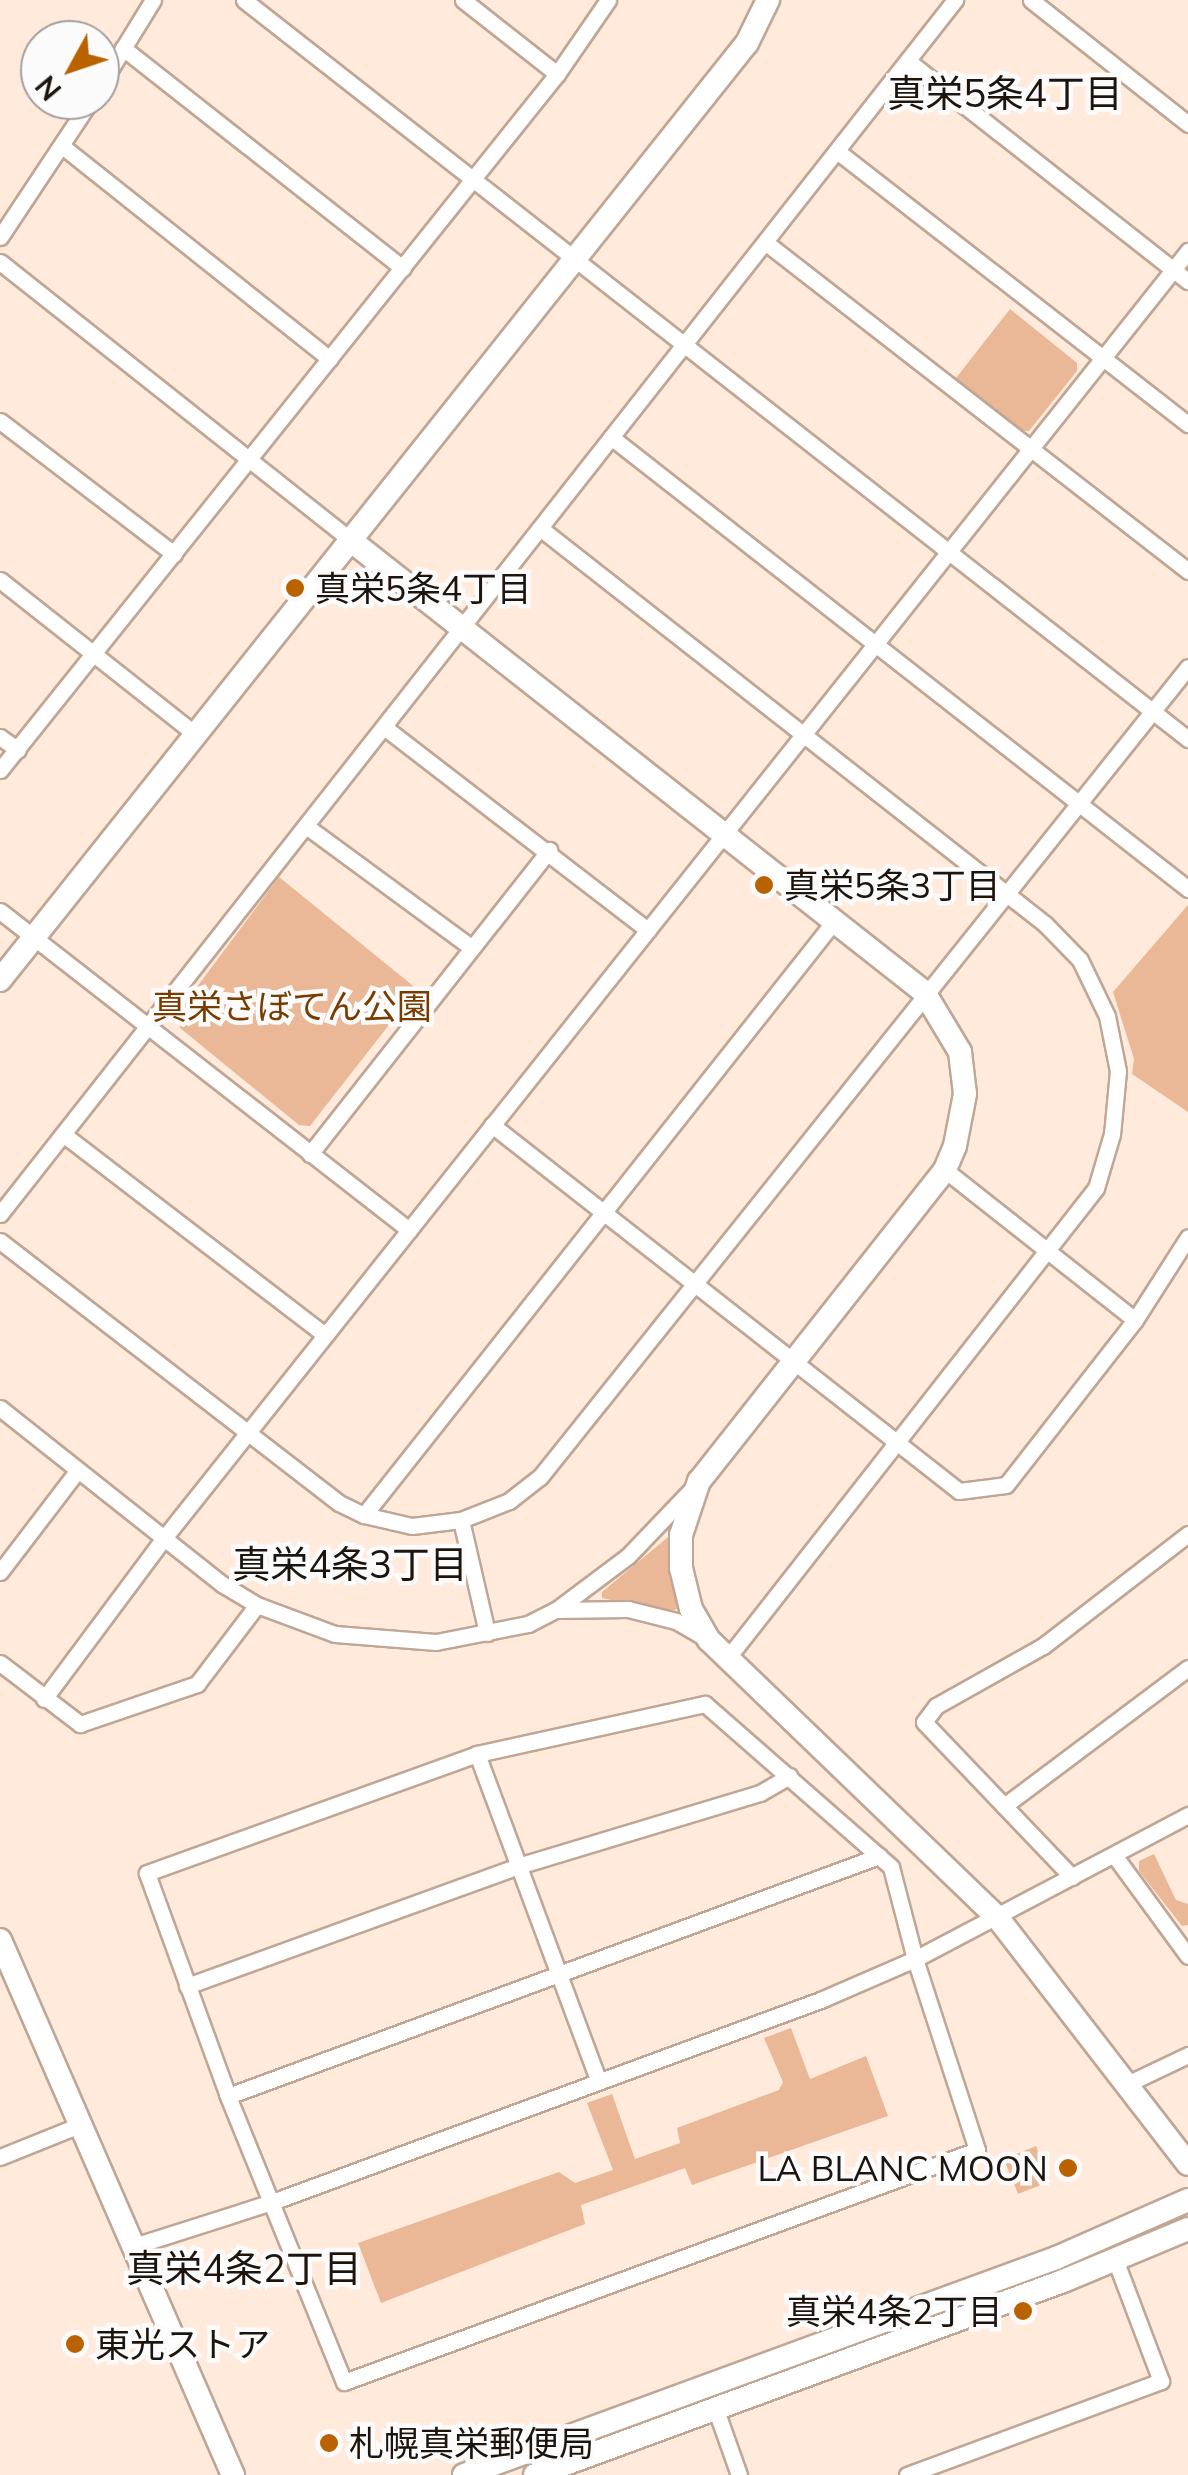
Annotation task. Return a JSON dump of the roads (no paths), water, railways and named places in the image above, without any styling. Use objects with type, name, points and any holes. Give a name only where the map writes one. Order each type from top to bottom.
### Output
[{"type":"street","points":[[120,53],[152,0]]},
{"type":"street","points":[[244,0],[1188,739]]},
{"type":"street","points":[[463,0],[558,74]]},
{"type":"street","points":[[0,770],[252,460],[470,178],[558,74],[608,0]]},
{"type":"street","points":[[0,980],[746,43],[768,0]]},
{"type":"street","points":[[0,1214],[955,0]]},
{"type":"street","points":[[1032,0],[1188,124]]},
{"type":"street","points":[[123,48],[403,268]]},
{"type":"street","points":[[908,61],[1188,281]]},
{"type":"street","points":[[0,237],[78,120]]},
{"type":"street","points":[[62,146],[330,359]]},
{"type":"street","points":[[837,150],[1188,424]]},
{"type":"street","points":[[765,242],[1188,571]]},
{"type":"street","points":[[44,1698],[246,1434],[1188,251]]},
{"type":"street","points":[[0,262],[924,992],[960,1052],[966,1094],[955,1146],[944,1170],[698,1481],[628,1556],[556,1610],[528,1624],[436,1642],[386,1642],[335,1634],[257,1605],[164,1538],[0,1408]]},
{"type":"street","points":[[0,421],[174,554]]},
{"type":"street","points":[[611,437],[1188,889]]},
{"type":"street","points":[[540,528],[1008,893],[1080,960],[1107,1016],[1118,1071],[1112,1134],[1096,1188],[1050,1252],[726,1660]]},
{"type":"street","points":[[0,580],[195,734]]},
{"type":"street","points":[[0,1241],[339,1503],[364,1515],[412,1526],[461,1520],[510,1501],[540,1477],[696,1285],[924,992],[1188,668]]},
{"type":"street","points":[[384,727],[549,850],[648,930]]},
{"type":"street","points":[[0,737],[18,750]]},
{"type":"street","points":[[306,826],[471,948]]},
{"type":"street","points":[[310,1154],[549,850]]},
{"type":"street","points":[[0,911],[146,1029],[409,1230]]},
{"type":"street","points":[[364,1515],[835,920]]},
{"type":"street","points":[[492,1125],[959,1492],[1006,1485],[1135,1320],[1188,1237]]},
{"type":"street","points":[[63,1134],[325,1335]]},
{"type":"street","points":[[944,1170],[1135,1320]]},
{"type":"street","points":[[0,1572],[78,1470]]},
{"type":"street","points":[[698,1481],[681,1534],[681,1568],[691,1609],[709,1640],[997,1916],[1188,2164]]},
{"type":"street","points":[[461,1520],[487,1633]]},
{"type":"street","points":[[1072,1877],[924,1722],[936,1706],[1043,1646],[1184,1543]]},
{"type":"street","points":[[0,1663],[80,1724],[197,1684],[257,1605]]},
{"type":"street","points":[[556,1610],[628,1608],[676,1621],[709,1640]]},
{"type":"street","points":[[1004,1806],[1188,1668]]},
{"type":"street","points":[[706,1704],[891,1867],[915,1959],[977,2150],[344,2382],[228,2096],[148,1874],[477,1754],[706,1704]]},
{"type":"street","points":[[477,1754],[598,2080]]},
{"type":"street","points":[[187,1986],[518,1866],[760,1792],[789,1776]]},
{"type":"street","points":[[134,2246],[272,2202],[823,1998],[915,1959],[1188,1815]]},
{"type":"street","points":[[1114,1855],[1188,1956]]},
{"type":"street","points":[[228,2096],[879,1856]]},
{"type":"street","points":[[0,1940],[233,2475]]},
{"type":"street","points":[[1128,2084],[1188,2054]]},
{"type":"street","points":[[0,2157],[82,2124]]},
{"type":"street","points":[[464,2475],[1056,2258],[1188,2200]]},
{"type":"street","points":[[534,2475],[716,2410],[1188,2229]]},
{"type":"street","points":[[906,2475],[1161,2380],[1115,2259]]},
{"type":"street","points":[[716,2410],[740,2475]]},
{"type":"place","name":"真栄5条4丁目","points":[[295,588]]},
{"type":"place","name":"真栄5条3丁目","points":[[764,885]]},
{"type":"place","name":"LA BLANC MOON","points":[[1068,2168]]},
{"type":"place","name":"真栄4条2丁目","points":[[1023,2311]]},
{"type":"place","name":"東光ストア","points":[[75,2344]]},
{"type":"place","name":"札幌真栄郵便局","points":[[329,2443]]},
{"type":"district","name":"真栄5条4丁目","points":[[1005,94]]},
{"type":"district","name":"真栄4条3丁目","points":[[350,1565]]},
{"type":"district","name":"真栄4条2丁目","points":[[244,2269]]},
{"type":"park label","name":"真栄さぼてん公園","points":[[292,1006]]}]
